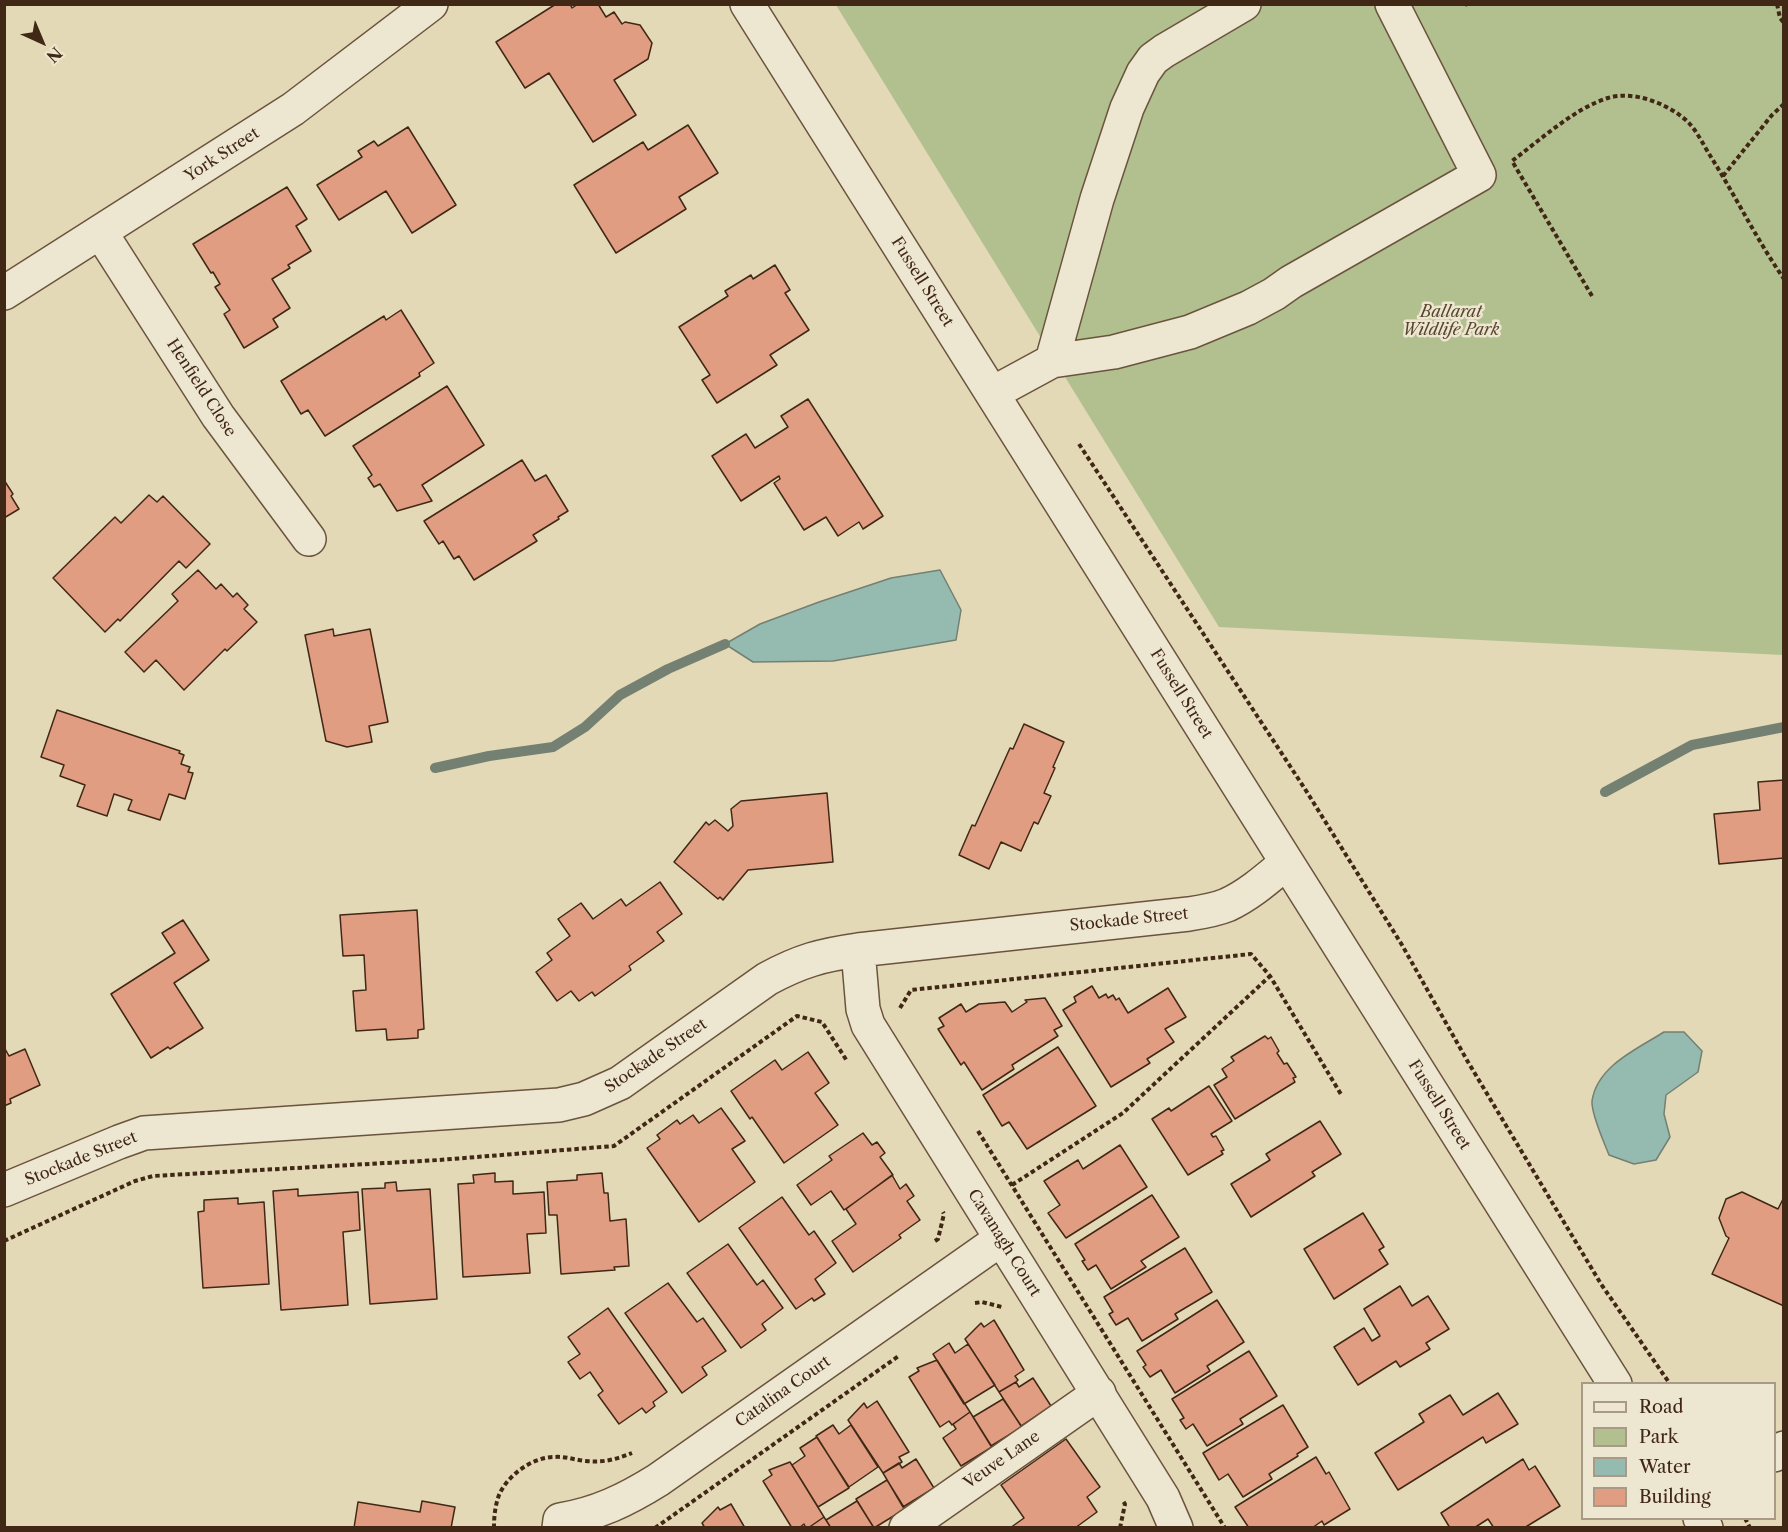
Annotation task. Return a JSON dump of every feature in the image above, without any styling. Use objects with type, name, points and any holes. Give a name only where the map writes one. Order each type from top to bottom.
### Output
[{"type":"street","name":"York Street","points":[[4,293],[293,109],[431,4]]},
{"type":"street","name":"Fussell Street","points":[[747,4],[1614,1382]]},
{"type":"street","points":[[1052,361],[1097,199],[1127,108],[1143,73],[1153,59],[1164,51],[1244,4]]},
{"type":"street","points":[[993,393],[1052,361],[1150,344],[1216,322],[1274,294],[1291,282],[1479,175],[1392,4]]},
{"type":"street","name":"Henfield Close","points":[[101,233],[218,416],[309,539]]},
{"type":"street","name":"Stockade Street","points":[[4,1190],[144,1133],[559,1105],[584,1100],[620,1083],[767,979],[790,966],[810,959],[858,950],[1208,911],[1244,896],[1286,863]]},
{"type":"street","name":"Cavanagh Court","points":[[858,950],[863,1009],[868,1025],[1099,1393],[1163,1498],[1176,1527]]},
{"type":"street","name":"Catalina Court","points":[[559,1527],[560,1520],[607,1508],[658,1480],[1001,1239]]},
{"type":"street","name":"Veuve Lane","points":[[906,1527],[1099,1393]]},
{"type":"path","points":[[1777,4],[1780,18],[1784,23]]},
{"type":"path","points":[[1592,296],[1512,161],[1584,107],[1610,97],[1630,96],[1654,102],[1690,124],[1723,176],[1769,258],[1784,279]]},
{"type":"path","points":[[1723,176],[1772,115],[1784,104]]},
{"type":"path","points":[[1080,444],[1305,789],[1402,945],[1468,1062],[1601,1284],[1669,1382]]},
{"type":"path","points":[[905,999],[911,990],[1251,954],[1270,976],[1342,1096]]},
{"type":"path","points":[[1012,1185],[1123,1113],[1270,976]]},
{"type":"path","points":[[928,1246],[938,1239],[941,1224]]},
{"type":"path","points":[[967,1308],[977,1301],[982,1302]]},
{"type":"path","points":[[655,1527],[908,1349]]},
{"type":"path","points":[[494,1527],[495,1510],[500,1494],[511,1479],[529,1464],[546,1457],[587,1461],[615,1460],[638,1450]]},
{"type":"green space","name":"Ballarat Wildlife Park","points":[[836,5],[1783,5],[1783,655],[1219,627]]},
{"type":"water","points":[[940,570],[961,610],[956,640],[833,661],[753,662],[725,644],[760,624],[819,602],[891,578]]},
{"type":"water","points":[[1664,1032],[1684,1032],[1702,1051],[1698,1072],[1666,1095],[1664,1114],[1670,1137],[1656,1160],[1634,1164],[1609,1155],[1596,1120],[1592,1101],[1595,1089],[1610,1068]]},
{"type":"building","points":[[556,4],[570,4],[572,8],[578,4],[598,4],[606,17],[614,12],[622,24],[625,22],[640,25],[652,43],[648,59],[614,80],[636,115],[593,142],[549,73],[525,88],[496,42]]},
{"type":"building","points":[[688,125],[718,173],[679,197],[686,209],[616,253],[574,185],[643,142],[648,150]]},
{"type":"building","points":[[408,127],[456,205],[412,233],[386,191],[339,220],[317,185],[362,157],[358,151],[374,141],[378,146]]},
{"type":"building","points":[[287,187],[307,219],[296,226],[311,251],[288,265],[290,268],[272,279],[290,308],[273,319],[278,327],[244,348],[224,314],[230,310],[215,287],[220,284],[193,244]]},
{"type":"building","points":[[775,265],[790,290],[785,293],[809,330],[770,355],[777,365],[717,403],[702,380],[710,375],[679,327],[728,296],[725,291],[751,275],[753,279]]},
{"type":"building","points":[[401,310],[434,363],[419,373],[420,376],[325,436],[308,410],[301,414],[281,381],[384,316],[386,320]]},
{"type":"building","points":[[447,386],[484,445],[422,485],[432,501],[397,511],[380,484],[374,487],[368,478],[372,475],[353,446]]},
{"type":"building","points":[[808,399],[883,516],[863,529],[859,522],[838,536],[826,517],[804,530],[774,483],[780,479],[779,476],[741,501],[712,456],[746,434],[755,448],[788,427],[781,416]]},
{"type":"building","points":[[522,460],[535,481],[546,475],[568,511],[533,535],[537,541],[474,580],[459,556],[454,559],[443,541],[439,544],[424,521]]},
{"type":"building","points":[[4,480],[19,509],[4,518]]},
{"type":"building","points":[[149,495],[157,502],[163,496],[210,544],[186,568],[179,561],[120,621],[118,619],[105,632],[53,578],[115,517],[121,523]]},
{"type":"building","points":[[198,570],[216,589],[221,584],[233,597],[237,593],[248,605],[244,609],[257,622],[227,651],[225,649],[184,690],[156,660],[144,672],[125,652],[178,601],[172,594]]},
{"type":"building","points":[[333,629],[334,636],[370,629],[388,722],[369,726],[372,742],[347,747],[326,741],[305,635]]},
{"type":"building","points":[[57,710],[180,751],[179,753],[184,755],[181,764],[190,767],[188,772],[193,773],[185,799],[169,794],[160,820],[128,810],[132,800],[114,794],[107,816],[77,806],[85,785],[60,776],[64,765],[41,757]]},
{"type":"building","points":[[1024,724],[1064,742],[1044,793],[1051,796],[1038,824],[1034,822],[1021,851],[1001,842],[989,869],[959,855],[972,825],[975,826],[1010,748],[1013,749]]},
{"type":"building","points":[[1784,780],[1784,858],[1719,864],[1714,814],[1760,810],[1758,782]]},
{"type":"building","points":[[827,793],[833,862],[748,870],[723,900],[720,897],[718,899],[674,862],[706,822],[709,825],[715,820],[728,831],[733,826],[731,809],[741,801]]},
{"type":"building","points":[[660,882],[682,914],[657,932],[664,941],[629,966],[631,970],[595,996],[592,992],[579,1001],[571,991],[557,1001],[536,972],[552,960],[547,953],[570,936],[558,919],[581,903],[593,919],[621,899],[626,906]]},
{"type":"building","points":[[417,910],[424,1029],[418,1030],[418,1038],[387,1040],[386,1029],[356,1031],[353,991],[366,990],[364,955],[343,956],[340,915]]},
{"type":"building","points":[[183,920],[209,960],[174,983],[203,1028],[151,1058],[111,994],[175,953],[162,933]]},
{"type":"building","points":[[1092,986],[1099,998],[1106,994],[1108,998],[1113,995],[1116,1000],[1119,998],[1128,1013],[1168,988],[1186,1017],[1165,1029],[1174,1042],[1147,1059],[1150,1063],[1111,1087],[1063,1010],[1076,1002],[1074,997]]},
{"type":"building","points":[[1045,998],[1062,1026],[1054,1030],[1058,1036],[1012,1065],[1014,1069],[982,1090],[964,1062],[961,1065],[938,1029],[944,1026],[939,1018],[961,1004],[966,1012],[979,1004],[1005,1002],[1012,1012],[1027,1002],[1025,1000]]},
{"type":"building","points":[[1265,1036],[1268,1039],[1271,1037],[1279,1051],[1277,1053],[1296,1077],[1293,1078],[1295,1082],[1235,1119],[1214,1085],[1227,1077],[1222,1069],[1234,1061],[1231,1057]]},
{"type":"building","points":[[4,1047],[9,1056],[25,1049],[40,1085],[10,1099],[11,1103],[4,1106]]},
{"type":"building","points":[[1058,1047],[1096,1106],[1027,1149],[1009,1122],[1002,1126],[983,1095]]},
{"type":"building","points":[[808,1052],[829,1083],[815,1093],[838,1125],[784,1163],[731,1091],[775,1060],[782,1070]]},
{"type":"building","points":[[1209,1086],[1232,1121],[1211,1134],[1213,1137],[1216,1136],[1224,1150],[1221,1151],[1223,1154],[1188,1175],[1152,1119],[1169,1108],[1171,1111]]},
{"type":"building","points":[[721,1108],[745,1141],[732,1149],[755,1182],[699,1222],[647,1148],[660,1139],[657,1135],[677,1120],[680,1124],[693,1115],[699,1123]]},
{"type":"building","points":[[1320,1121],[1341,1154],[1312,1172],[1315,1176],[1251,1217],[1231,1184],[1270,1160],[1266,1154]]},
{"type":"building","points":[[863,1133],[872,1145],[877,1142],[885,1153],[880,1157],[893,1175],[844,1210],[831,1191],[811,1205],[797,1185],[832,1160],[829,1156]]},
{"type":"building","points":[[1120,1145],[1147,1187],[1066,1238],[1048,1213],[1060,1205],[1044,1181],[1078,1160],[1083,1169]]},
{"type":"building","points":[[495,1173],[495,1182],[513,1181],[513,1194],[544,1192],[546,1233],[527,1234],[530,1273],[463,1277],[458,1184],[474,1183],[473,1175]]},
{"type":"building","points":[[602,1173],[604,1193],[608,1193],[610,1221],[626,1219],[629,1266],[614,1267],[615,1270],[561,1274],[557,1215],[549,1215],[547,1182],[577,1180],[577,1175]]},
{"type":"building","points":[[892,1175],[900,1189],[906,1184],[914,1196],[907,1201],[920,1220],[899,1235],[901,1238],[853,1272],[832,1241],[856,1224],[846,1209]]},
{"type":"building","points":[[396,1182],[397,1191],[430,1189],[437,1299],[370,1304],[362,1189],[385,1188],[385,1183]]},
{"type":"building","points":[[298,1189],[298,1196],[358,1192],[360,1230],[343,1232],[348,1305],[281,1310],[273,1191]]},
{"type":"building","points":[[1742,1192],[1778,1209],[1784,1197],[1784,1306],[1712,1274],[1729,1238],[1719,1218],[1726,1199]]},
{"type":"building","points":[[1152,1195],[1179,1237],[1141,1261],[1146,1267],[1111,1289],[1096,1265],[1088,1270],[1075,1244]]},
{"type":"building","points":[[782,1197],[809,1235],[814,1231],[836,1263],[815,1279],[825,1294],[814,1301],[812,1298],[796,1309],[739,1228]]},
{"type":"building","points":[[238,1198],[238,1204],[264,1202],[269,1284],[203,1288],[198,1212],[204,1211],[204,1200]]},
{"type":"building","points":[[1363,1213],[1384,1247],[1379,1250],[1388,1264],[1334,1299],[1304,1249]]},
{"type":"building","points":[[728,1244],[757,1285],[763,1280],[783,1308],[762,1324],[766,1330],[741,1348],[687,1273]]},
{"type":"building","points":[[1185,1248],[1212,1292],[1175,1314],[1178,1319],[1142,1341],[1128,1318],[1116,1325],[1109,1314],[1113,1312],[1104,1297]]},
{"type":"building","points":[[668,1283],[697,1322],[703,1318],[726,1351],[702,1367],[707,1375],[682,1393],[625,1313]]},
{"type":"building","points":[[1400,1286],[1412,1306],[1428,1296],[1449,1329],[1426,1343],[1430,1349],[1400,1367],[1396,1361],[1358,1385],[1334,1347],[1364,1328],[1372,1341],[1380,1336],[1364,1309]]},
{"type":"building","points":[[1217,1300],[1244,1342],[1207,1366],[1210,1371],[1175,1393],[1161,1370],[1150,1377],[1137,1351]]},
{"type":"building","points":[[608,1308],[667,1392],[653,1402],[655,1406],[646,1413],[642,1408],[619,1424],[598,1395],[603,1391],[590,1372],[580,1379],[568,1362],[580,1354],[568,1337]]},
{"type":"building","points":[[994,1320],[1024,1370],[1015,1376],[1018,1380],[1016,1382],[999,1392],[965,1339],[981,1323],[984,1327]]},
{"type":"building","points":[[949,1343],[955,1353],[968,1344],[995,1385],[964,1404],[933,1354]]},
{"type":"building","points":[[1249,1351],[1277,1396],[1240,1419],[1243,1424],[1207,1446],[1193,1424],[1186,1429],[1180,1420],[1184,1418],[1172,1399]]},
{"type":"building","points":[[937,1360],[970,1412],[952,1425],[949,1421],[940,1427],[909,1377],[919,1371],[917,1368]]},
{"type":"building","points":[[1033,1378],[1051,1406],[1021,1426],[999,1392],[1016,1382],[1019,1387]]},
{"type":"building","points":[[1498,1393],[1518,1424],[1486,1443],[1483,1437],[1398,1490],[1375,1453],[1424,1422],[1419,1414],[1450,1395],[1463,1415]]},
{"type":"building","points":[[1003,1399],[1022,1427],[991,1446],[973,1417]]},
{"type":"building","points":[[877,1401],[909,1452],[899,1457],[902,1462],[883,1473],[848,1420],[864,1403],[867,1408]]},
{"type":"building","points":[[1283,1405],[1308,1447],[1269,1474],[1272,1479],[1243,1497],[1228,1474],[1219,1480],[1203,1453]]},
{"type":"building","points":[[970,1412],[992,1447],[961,1466],[943,1438],[956,1429],[953,1424]]},
{"type":"building","points":[[833,1425],[839,1434],[851,1425],[878,1467],[849,1487],[816,1436]]},
{"type":"building","points":[[817,1437],[849,1488],[818,1507],[792,1465],[805,1456],[800,1448]]},
{"type":"building","points":[[1066,1439],[1100,1487],[1087,1497],[1097,1512],[1075,1528],[1010,1528],[1024,1518],[1001,1485]]},
{"type":"building","points":[[1316,1457],[1326,1474],[1329,1472],[1350,1509],[1324,1525],[1322,1521],[1312,1528],[1249,1528],[1235,1507]]},
{"type":"building","points":[[916,1459],[934,1488],[903,1507],[883,1473],[899,1463],[902,1468]]},
{"type":"building","points":[[1523,1459],[1529,1470],[1535,1466],[1560,1506],[1524,1528],[1494,1528],[1488,1519],[1474,1528],[1450,1528],[1441,1513]]},
{"type":"building","points":[[790,1462],[824,1517],[808,1528],[804,1524],[799,1528],[792,1528],[763,1481],[772,1475],[769,1470]]},
{"type":"building","points":[[887,1480],[905,1509],[874,1528],[856,1499]]},
{"type":"building","points":[[422,1501],[455,1507],[451,1528],[354,1528],[358,1502],[420,1512]]},
{"type":"building","points":[[857,1501],[874,1528],[831,1528],[826,1520]]},
{"type":"building","points":[[731,1504],[745,1528],[705,1528],[702,1523],[718,1507],[720,1510]]},
{"type":"building","points":[[824,1517],[831,1528],[808,1528]]},
{"type":"waterway","points":[[435,768],[489,756],[553,747],[585,727],[620,695],[668,669],[725,644]]},
{"type":"waterway","points":[[1605,792],[1692,745],[1784,727]]}]
